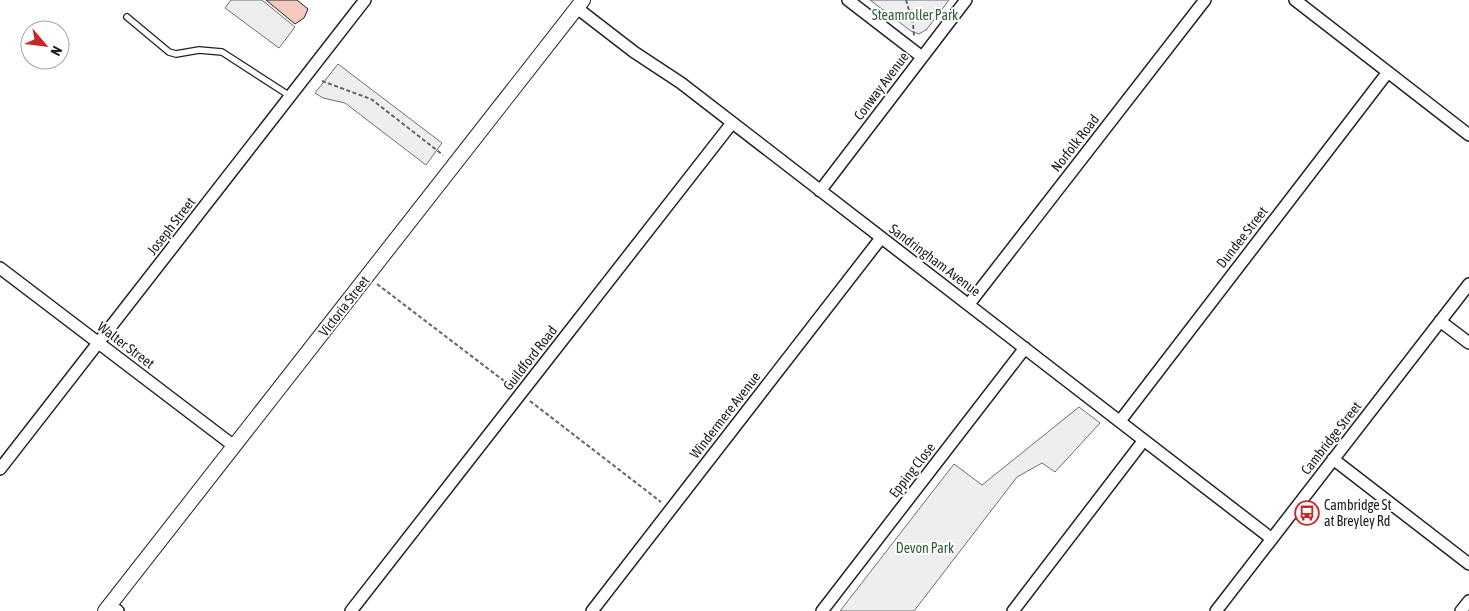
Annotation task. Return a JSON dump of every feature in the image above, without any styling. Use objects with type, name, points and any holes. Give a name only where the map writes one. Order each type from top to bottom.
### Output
[{"type":"street","name":"Joseph Street","points":[[0,470],[365,0]]},
{"type":"street","points":[[848,0],[922,56]]},
{"type":"street","name":"Conway Avenue","points":[[820,191],[966,0]]},
{"type":"street","name":"Norfolk Road","points":[[969,304],[1205,0]]},
{"type":"street","points":[[1295,0],[1469,135]]},
{"type":"street","name":"Sandringham Avenue","points":[[580,4],[1272,539]]},
{"type":"street","name":"Victoria Street","points":[[111,609],[234,446],[580,4]]},
{"type":"street","name":"Dundee Street","points":[[1120,420],[1388,72]]},
{"type":"street","name":"Guildford Road","points":[[351,611],[732,123]]},
{"type":"street","name":"Windermere Avenue","points":[[592,611],[881,238]]},
{"type":"street","name":"Walter Street","points":[[0,268],[234,446]]},
{"type":"street","name":"Cambridge Street","points":[[1216,611],[1469,284]]},
{"type":"street","points":[[1440,321],[1469,343]]},
{"type":"street","name":"Epping Close","points":[[822,611],[1025,348]]},
{"type":"street","points":[[1012,611],[1144,440]]},
{"type":"street","points":[[1334,459],[1469,564]]},
{"type":"street","points":[[1461,611],[1469,601]]},
{"type":"lane","points":[[127,18],[169,52],[176,54],[199,50],[222,52],[290,96]]},
{"type":"path","points":[[906,0],[913,24],[915,42],[911,48]]},
{"type":"path","points":[[322,81],[371,99],[443,155]]},
{"type":"path","points":[[377,284],[516,390]]},
{"type":"path","points":[[526,398],[670,510]]},
{"type":"green space","name":"Steamroller Park","points":[[870,0],[949,0],[927,29],[919,34],[911,31]]},
{"type":"green space","points":[[338,64],[442,143],[426,165],[345,103],[323,98],[315,93]]},
{"type":"green space","name":"Devon Park","points":[[1079,407],[1100,423],[1055,472],[1042,463],[1017,477],[914,611],[840,611],[954,464],[982,485]]},
{"type":"shaded area","points":[[231,0],[262,0],[295,27],[279,48],[225,8]]},
{"type":"building","points":[[266,0],[297,0],[308,9],[304,18],[295,24]]},
{"type":"place","name":"Cambridge St at Breyley Rd","points":[[1307,513]]}]
